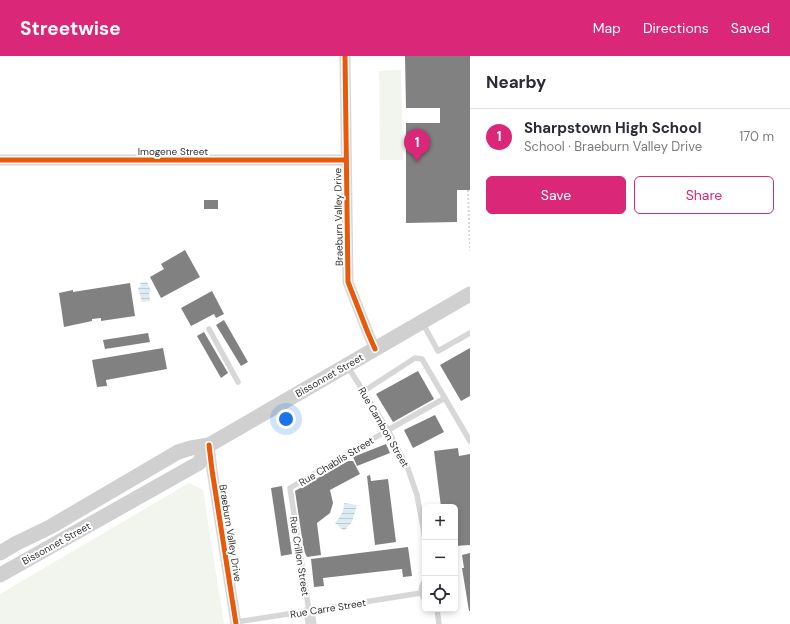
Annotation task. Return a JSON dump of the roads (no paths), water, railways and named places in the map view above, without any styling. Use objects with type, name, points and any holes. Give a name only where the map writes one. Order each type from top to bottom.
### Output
[{"type":"main road","name":"Bissonnet Street","points":[[0,553],[50,527],[178,452],[190,448],[209,445],[470,294]]},
{"type":"main road","name":"Bissonnet Street","points":[[0,575],[199,462],[209,445]]},
{"type":"main road","points":[[50,527],[59,542]]},
{"type":"street","name":"Braeburn Valley Drive","points":[[345,56],[348,282],[375,349]]},
{"type":"street","name":"Imogene Street","points":[[0,160],[346,160]]},
{"type":"street","name":"Braeburn Valley Drive","points":[[209,445],[236,623]]},
{"type":"street","name":"Rue Crillon Street","points":[[309,611],[311,624]]},
{"type":"lane","points":[[422,321],[438,351],[470,333]]},
{"type":"lane","points":[[209,329],[238,382]]},
{"type":"lane","points":[[364,391],[415,358],[422,359],[470,441]]},
{"type":"lane","name":"Rue Cambon Street","points":[[347,365],[388,430],[407,466],[417,495],[422,522]]},
{"type":"lane","name":"Rue Chablis Street","points":[[290,488],[445,398]]},
{"type":"lane","name":"Rue Crillon Street","points":[[290,488],[309,611]]},
{"type":"lane","points":[[422,584],[422,597]]},
{"type":"lane","name":"Rue Carre Street","points":[[236,623],[421,593]]},
{"type":"lane","points":[[437,612],[439,624]]},
{"type":"place","name":"Sharpstown High School","points":[[417,162]]}]
